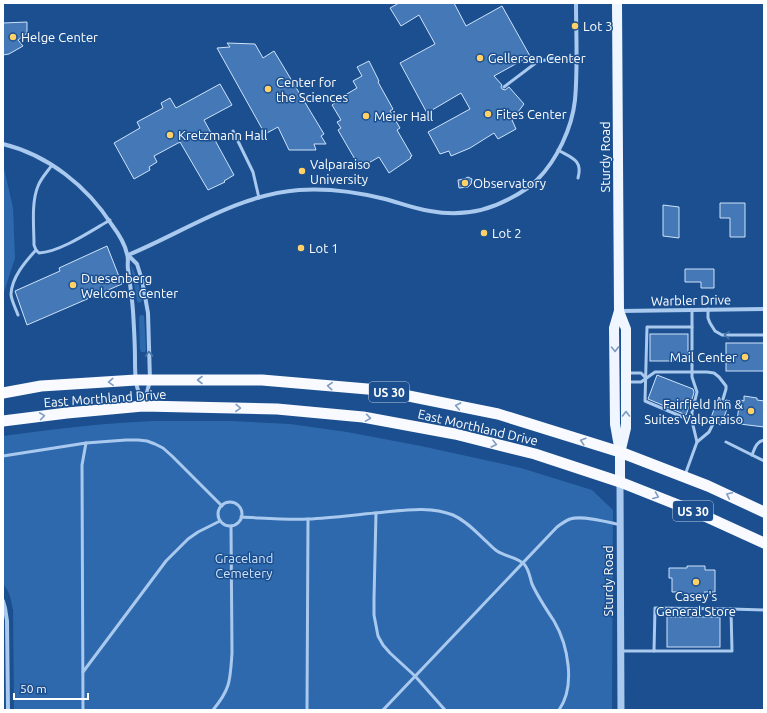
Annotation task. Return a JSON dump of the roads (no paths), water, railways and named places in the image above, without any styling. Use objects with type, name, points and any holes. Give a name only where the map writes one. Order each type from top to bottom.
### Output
[{"type":"highway","name":"East Morthland Drive","points":[[3,393],[41,386],[136,380],[262,380],[379,390],[498,414],[620,452],[708,486],[764,512]]},
{"type":"highway","name":"East Morthland Drive","points":[[3,422],[67,413],[143,406],[276,409],[363,417],[455,434],[535,454],[620,482],[696,512],[764,543]]},
{"type":"main road","name":"Sturdy Road","points":[[616,3],[619,311],[614,328],[615,424],[620,452],[620,482]]},
{"type":"main road","name":"Sturdy Road","points":[[619,311],[626,329],[626,428],[620,452]]},
{"type":"street","points":[[128,255],[208,216],[247,201],[277,193],[299,190],[343,191],[430,211],[447,213],[484,209],[521,192],[536,180],[552,163],[571,122],[575,101],[576,3]]},
{"type":"street","points":[[3,144],[13,146],[52,165],[79,185],[91,196],[105,213],[117,232],[128,255],[137,264],[142,280],[148,313],[150,380],[143,406]]},
{"type":"street","points":[[128,255],[128,268],[132,290],[136,380],[143,406]]},
{"type":"street","name":"Warbler Drive","points":[[619,311],[764,309]]},
{"type":"street","name":"Sturdy Road","points":[[620,482],[621,710]]},
{"type":"street","points":[[3,601],[6,608],[7,621],[8,710]]},
{"type":"lane","points":[[504,88],[537,62],[557,57],[576,59]]},
{"type":"lane","points":[[234,131],[253,172],[259,198]]},
{"type":"lane","points":[[558,150],[578,162],[580,167],[578,178]]},
{"type":"lane","points":[[52,165],[38,185],[35,196],[34,245],[39,253],[48,252],[75,240],[110,220]]},
{"type":"lane","points":[[18,315],[11,295],[13,286],[16,276],[36,250]]},
{"type":"lane","points":[[708,309],[708,318],[710,323],[715,331],[722,335],[764,335]]},
{"type":"lane","points":[[692,310],[692,377],[697,392],[692,412],[692,421],[697,442]]},
{"type":"lane","points":[[692,327],[647,327],[645,401],[692,421]]},
{"type":"lane","points":[[626,377],[641,382],[655,372],[714,373],[726,386],[723,399]]},
{"type":"lane","points":[[626,377],[641,373],[646,378]]},
{"type":"lane","points":[[685,477],[697,442],[709,432],[714,422]]},
{"type":"lane","points":[[3,456],[86,443],[138,440],[147,441],[163,448],[222,506]]},
{"type":"lane","points":[[752,454],[756,444],[759,441],[764,440]]},
{"type":"lane","points":[[726,442],[764,461]]},
{"type":"lane","points":[[83,710],[82,465],[86,443]]},
{"type":"lane","points":[[226,503],[232,503],[239,507],[242,512],[242,517],[237,524],[231,526],[223,524],[220,521],[218,514],[222,506],[226,503]]},
{"type":"lane","points":[[242,517],[308,519],[408,510],[429,510],[441,511],[461,519],[472,527],[497,551],[523,563],[526,566],[532,584],[557,627],[569,668],[567,695],[559,710]]},
{"type":"lane","points":[[376,513],[374,615],[378,636],[390,653],[415,676],[445,710]]},
{"type":"lane","points":[[383,710],[556,527],[572,518],[621,525]]},
{"type":"lane","points":[[307,710],[308,519]]},
{"type":"lane","points":[[83,672],[166,561],[188,539],[220,521]]},
{"type":"lane","points":[[213,710],[223,698],[229,683],[231,672],[231,526]]},
{"type":"lane","points":[[654,651],[655,608],[764,610]]},
{"type":"lane","points":[[621,651],[732,651],[731,609]]},
{"type":"place","name":"Lot 3","points":[[575,26]]},
{"type":"place","name":"Helge Center","points":[[13,37]]},
{"type":"place","name":"Gellersen Center","points":[[480,58]]},
{"type":"place","name":"Center for the Sciences","points":[[268,89]]},
{"type":"place","name":"Fites Center","points":[[488,114]]},
{"type":"place","name":"Meier Hall","points":[[366,116]]},
{"type":"place","name":"Kretzmann Hall","points":[[170,135]]},
{"type":"place","name":"Valparaiso University","points":[[302,171]]},
{"type":"place","name":"Observatory","points":[[465,183]]},
{"type":"place","name":"Lot 2","points":[[484,233]]},
{"type":"place","name":"Lot 1","points":[[301,248]]},
{"type":"place","name":"Duesenberg Welcome Center","points":[[73,285]]},
{"type":"place","name":"Mail Center","points":[[745,357]]},
{"type":"place","name":"Fairfield Inn & Suites Valparaiso","points":[[751,411]]},
{"type":"place","name":"Casey's General Store","points":[[696,582]]},
{"type":"park label","name":"Graceland Cemetery","points":[[244,566]]}]
